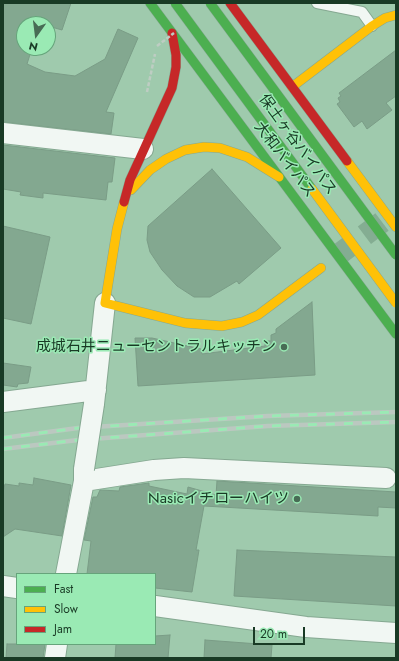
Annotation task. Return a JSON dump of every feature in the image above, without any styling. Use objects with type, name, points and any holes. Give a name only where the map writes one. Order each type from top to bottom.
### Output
[{"type":"main road","name":"大和バイパス","points":[[150,3],[396,334]]},
{"type":"main road","name":"保土ヶ谷バイパス","points":[[175,3],[396,303]]},
{"type":"main road","name":"保土ヶ谷バイパス","points":[[210,3],[396,255]]},
{"type":"main road","points":[[230,3],[396,227]]},
{"type":"main road","points":[[292,87],[372,26],[386,18],[396,15]]},
{"type":"main road","points":[[172,34],[176,55],[176,67],[172,88],[130,180],[117,229],[105,303],[185,323],[222,326],[242,322],[258,315],[321,268]]},
{"type":"main road","points":[[125,200],[136,183],[150,170],[166,159],[185,150],[204,147],[220,148],[247,157],[280,178]]},
{"type":"street","points":[[3,134],[143,149]]},
{"type":"street","points":[[66,573],[84,475],[95,397],[105,303]]},
{"type":"street","points":[[3,402],[95,397]]},
{"type":"street","points":[[84,475],[119,474],[184,468],[386,478]]},
{"type":"street","points":[[3,586],[16,588]]},
{"type":"street","points":[[156,606],[306,627],[396,633]]},
{"type":"street","points":[[55,658],[57,645]]},
{"type":"lane","points":[[317,3],[362,12],[372,26]]},
{"type":"path","points":[[147,93],[157,46]]},
{"type":"building","points":[[3,3],[71,3],[62,30],[56,28],[56,16],[16,16],[16,56],[30,56],[27,64],[45,72],[75,76],[105,59],[118,29],[138,38],[106,112],[114,113],[111,134],[3,122]]},
{"type":"building","points":[[396,50],[396,96],[386,103],[392,110],[367,129],[362,121],[354,127],[337,104],[340,102],[338,98],[341,96],[339,93]]},
{"type":"building","points":[[3,145],[115,158],[112,182],[108,182],[106,200],[43,193],[43,198],[20,195],[21,192],[3,189]]},
{"type":"building","points":[[212,169],[281,248],[239,284],[237,281],[210,297],[194,297],[177,286],[162,270],[150,252],[147,240],[148,226]]},
{"type":"building","points":[[3,226],[50,237],[31,324],[3,318]]},
{"type":"building","name":"成城石井ニューセントラルキッチン","points":[[312,302],[315,375],[138,386],[135,338],[152,338],[201,349],[202,354],[265,346],[265,341],[271,341],[271,335],[276,333],[276,329]]},
{"type":"building","points":[[3,363],[31,367],[28,383],[18,384],[17,387],[3,385]]},
{"type":"building","points":[[34,478],[71,485],[62,536],[15,529],[3,537],[3,492],[5,484],[19,486],[19,483],[33,485]]},
{"type":"building","points":[[217,481],[396,492],[396,508],[378,507],[378,516],[204,506],[196,550],[199,550],[192,592],[156,588],[156,573],[87,573],[91,541],[84,540],[93,497],[97,497],[100,490],[119,491],[120,487],[149,483],[149,486],[187,494],[188,487],[216,495]]},
{"type":"building","points":[[237,550],[396,557],[396,606],[234,596]]},
{"type":"building","points":[[170,635],[168,658],[115,658],[116,645],[156,645],[156,636]]},
{"type":"building","points":[[205,640],[272,645],[271,658],[204,658]]},
{"type":"building","points":[[7,644],[45,645],[43,658],[6,658]]},
{"type":"tunnel","points":[[338,255],[390,216]]},
{"type":"railway","points":[[3,438],[78,428],[268,416],[396,412]]},
{"type":"railway","points":[[3,449],[78,440],[268,426],[396,422]]},
{"type":"traffic: fast","points":[[150,3],[396,334]]},
{"type":"traffic: fast","points":[[175,3],[312,189]]},
{"type":"traffic: fast","points":[[210,3],[396,255]]},
{"type":"traffic: slow","points":[[292,87],[372,26],[385,18],[396,15]]},
{"type":"traffic: slow","points":[[131,190],[150,170],[166,159],[185,150],[204,147],[220,148],[247,157],[279,177]]},
{"type":"traffic: slow","points":[[347,161],[396,227]]},
{"type":"traffic: slow","points":[[312,189],[396,303]]},
{"type":"traffic: slow","points":[[124,202],[117,229],[105,303],[185,323],[222,326],[242,322],[258,315],[321,268]]},
{"type":"traffic: jam","points":[[230,3],[347,161]]},
{"type":"traffic: jam","points":[[124,202],[130,180],[172,88],[176,67],[176,55],[172,33]]},
{"type":"place","name":"成城石井ニューセントラルキッチン","points":[[284,347]]},
{"type":"place","name":"Nasicイチローハイツ","points":[[297,499]]}]
